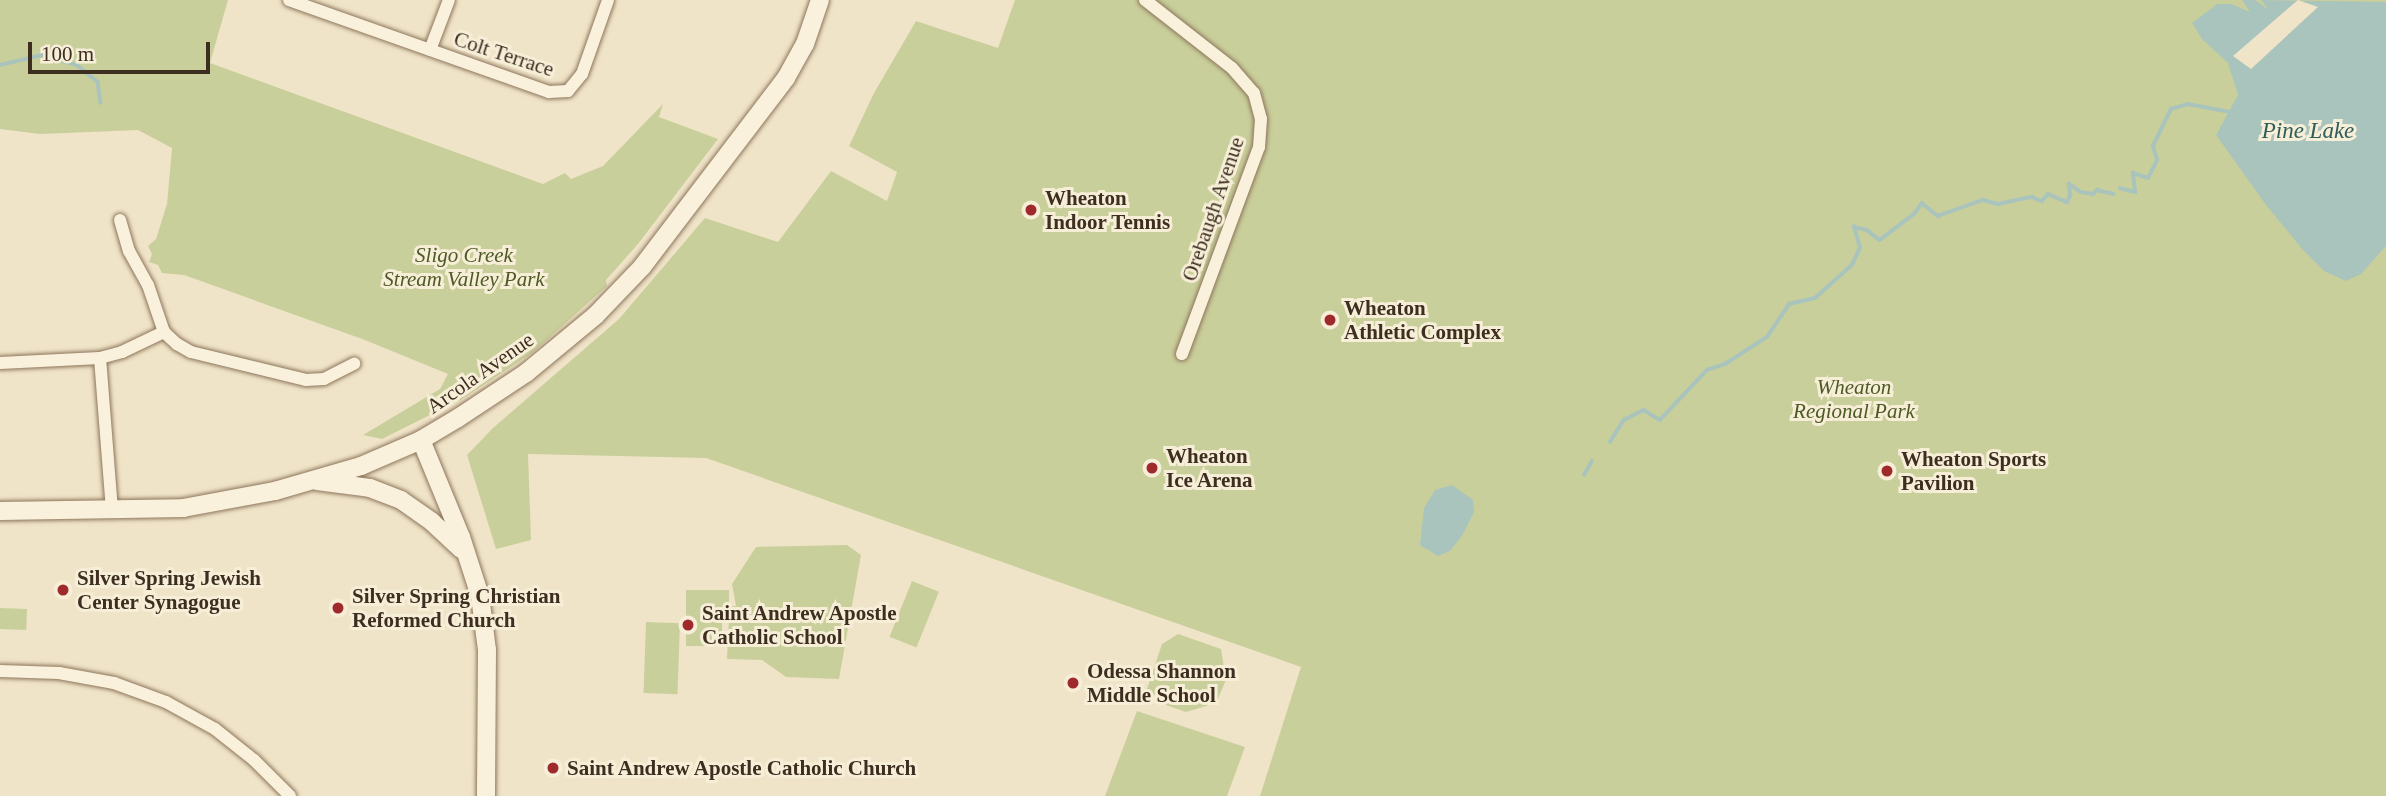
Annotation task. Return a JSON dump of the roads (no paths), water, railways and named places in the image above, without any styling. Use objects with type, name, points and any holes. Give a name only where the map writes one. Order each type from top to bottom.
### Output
[{"type":"street","name":"Colt Terrace","points":[[429,50],[449,0]]},
{"type":"street","name":"Colt Terrace","points":[[298,2],[549,93],[568,91],[582,75],[608,0]]},
{"type":"street","name":"Arcola Avenue","points":[[0,511],[183,508],[275,491],[311,481],[361,466],[421,440],[526,373],[596,315],[642,267],[786,78],[804,44],[820,0]]},
{"type":"street","name":"Orebaugh Avenue","points":[[1145,0],[1232,68],[1254,93],[1261,119],[1259,146],[1182,354]]},
{"type":"street","points":[[120,220],[129,251],[148,285],[164,332],[191,352],[306,380],[324,379],[354,364]]},
{"type":"street","points":[[0,363],[100,358],[122,352],[164,332]]},
{"type":"street","points":[[100,358],[112,511]]},
{"type":"street","points":[[421,440],[480,596],[487,650],[486,796]]},
{"type":"street","points":[[311,481],[370,488],[401,500],[432,522],[466,554]]},
{"type":"street","points":[[0,671],[59,673],[114,683],[166,702],[215,729],[254,760],[290,796]]},
{"type":"water","name":"Pine Lake","points":[[2242,0],[2255,0],[2269,10],[2261,0],[2386,2],[2386,246],[2361,274],[2346,281],[2324,271],[2303,250],[2266,205],[2216,135],[2238,95],[2228,63],[2202,39],[2192,23],[2217,4],[2231,4],[2250,12]]},
{"type":"water","points":[[1452,485],[1473,500],[1474,512],[1462,536],[1450,551],[1438,556],[1420,545],[1424,508],[1435,490]]},
{"type":"waterway","points":[[0,65],[42,55],[77,65],[98,82],[101,103]]},
{"type":"waterway","points":[[2120,188],[2135,192],[2133,173],[2148,178],[2157,160],[2153,146],[2171,109],[2188,104],[2230,112]]},
{"type":"waterway","points":[[1610,442],[1624,420],[1644,410],[1660,420],[1707,370],[1725,364],[1767,337],[1789,304],[1815,298],[1852,265],[1860,248],[1854,227],[1867,230],[1880,240],[1915,213],[1922,203],[1938,216],[1983,200],[1998,204],[2032,197],[2042,201],[2048,194],[2067,202],[2070,196],[2069,184],[2081,192],[2093,194],[2097,190],[2114,194]]},
{"type":"waterway","points":[[1584,475],[1592,461]]},
{"type":"place","name":"Wheaton Indoor Tennis","points":[[1031,210]]},
{"type":"place","name":"Wheaton Athletic Complex","points":[[1330,320]]},
{"type":"place","name":"Wheaton Ice Arena","points":[[1152,468]]},
{"type":"place","name":"Wheaton Sports Pavilion","points":[[1887,471]]},
{"type":"place","name":"Silver Spring Jewish Center Synagogue","points":[[63,590]]},
{"type":"place","name":"Silver Spring Christian Reformed Church","points":[[338,608]]},
{"type":"place","name":"Saint Andrew Apostle Catholic School","points":[[688,625]]},
{"type":"place","name":"Odessa Shannon Middle School","points":[[1073,683]]},
{"type":"place","name":"Saint Andrew Apostle Catholic Church","points":[[553,768]]},
{"type":"park label","name":"Sligo Creek Stream Valley Park","points":[[464,267]]},
{"type":"park label","name":"Wheaton Regional Park","points":[[1854,399]]}]
